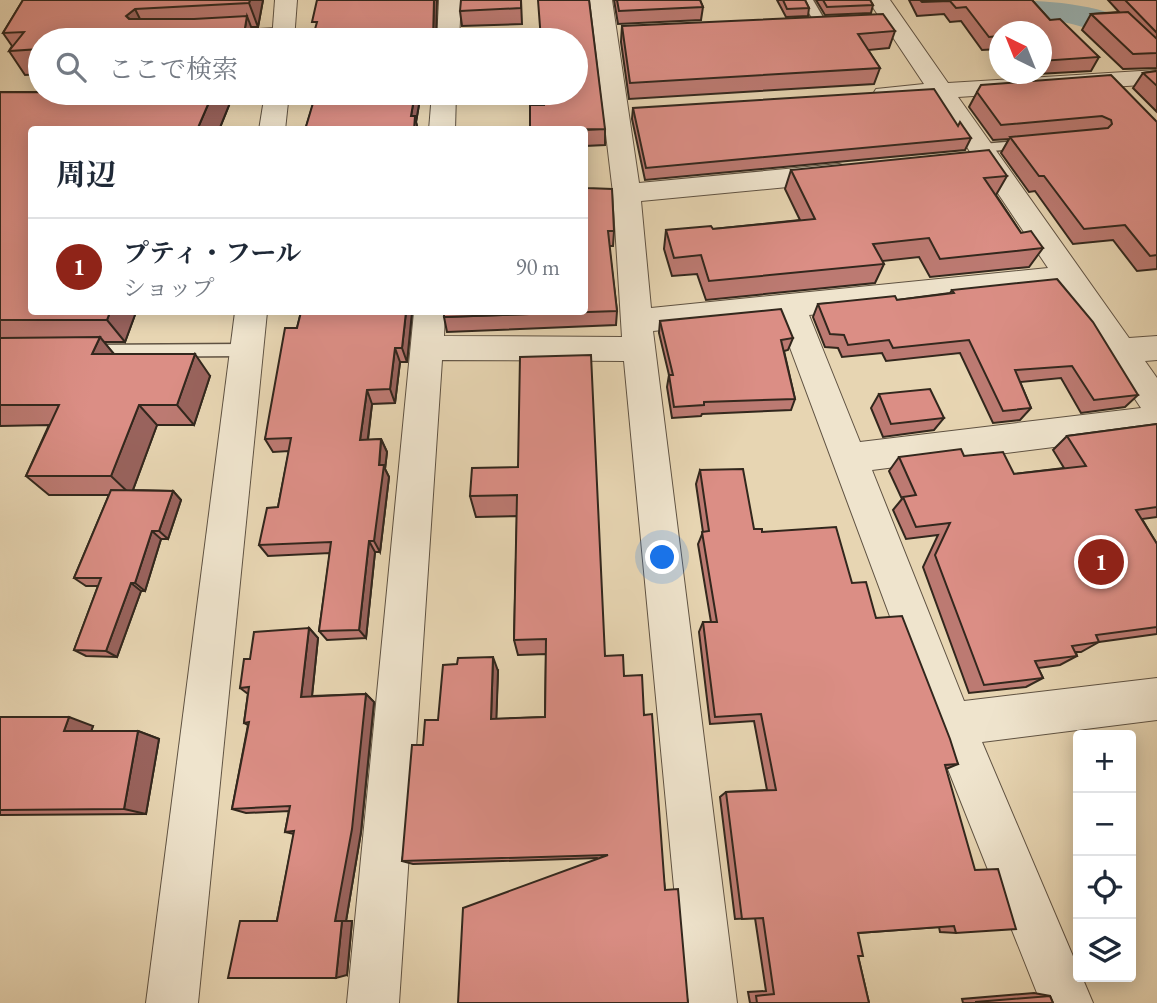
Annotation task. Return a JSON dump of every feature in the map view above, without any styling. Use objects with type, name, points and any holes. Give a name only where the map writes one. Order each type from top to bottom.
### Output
[{"type":"street","points":[[284,28],[286,0]]},
{"type":"street","points":[[449,28],[450,0]]},
{"type":"street","points":[[880,14],[942,91],[978,155],[1069,277],[1157,404]]},
{"type":"street","points":[[612,23],[629,109],[628,193],[638,335],[711,1003]]},
{"type":"street","points":[[794,25],[845,23]]},
{"type":"street","points":[[860,96],[1157,77]]},
{"type":"street","points":[[273,126],[275,105]]},
{"type":"street","points":[[442,126],[443,105]]},
{"type":"street","points":[[628,193],[864,170]]},
{"type":"street","points":[[373,1003],[428,330],[638,335],[790,305],[1069,277]]},
{"type":"street","points":[[790,305],[952,724],[1067,1003]]},
{"type":"street","points":[[172,1003],[249,331]]},
{"type":"street","points":[[1121,352],[1157,348]]},
{"type":"street","points":[[849,458],[1157,419]]},
{"type":"street","points":[[952,724],[1157,699]]},
{"type":"lane","points":[[807,0],[821,24]]},
{"type":"lane","points":[[978,155],[1051,142]]},
{"type":"lane","points":[[68,351],[249,331]]},
{"type":"building","points":[[23,0],[250,0],[249,3],[135,9],[126,16],[129,19],[194,19],[247,16],[245,28],[28,28],[28,50],[9,51],[24,32],[3,33]]},
{"type":"building","points":[[317,0],[434,0],[433,28],[315,28],[317,22],[312,22]]},
{"type":"building","points":[[461,0],[521,0],[521,8],[460,11]]},
{"type":"building","points":[[538,0],[589,0],[605,129],[588,129],[588,126],[530,126],[530,105],[588,105],[588,28],[540,28]]},
{"type":"building","points":[[617,0],[700,0],[703,7],[619,11]]},
{"type":"building","points":[[783,0],[805,0],[809,8],[787,9]]},
{"type":"building","points":[[823,0],[870,0],[873,5],[827,7]]},
{"type":"building","points":[[920,0],[1032,0],[1050,20],[1060,19],[1099,57],[1052,60],[1052,21],[989,21],[989,37],[966,7],[956,8],[950,1]]},
{"type":"building","points":[[1125,0],[1157,0],[1157,33]]},
{"type":"building","points":[[1128,12],[1157,39],[1157,53],[1133,54],[1091,14]]},
{"type":"building","points":[[883,14],[895,31],[858,34],[880,68],[630,83],[622,26]]},
{"type":"building","points":[[1157,71],[1157,86],[1143,73]]},
{"type":"building","points":[[1111,75],[1157,122],[1157,255],[1150,256],[1125,225],[1084,229],[1010,137],[1108,128],[1112,124],[1111,120],[1102,116],[1001,125],[977,92],[981,85],[1052,84],[1052,80]]},
{"type":"building","points":[[934,89],[958,126],[960,122],[971,138],[646,168],[633,108]]},
{"type":"building","points":[[0,92],[28,92],[28,105],[208,105],[199,126],[28,126],[28,315],[109,315],[107,320],[0,320]]},
{"type":"building","points":[[312,105],[413,105],[411,116],[415,116],[414,126],[306,126]]},
{"type":"building","points":[[989,150],[1007,176],[984,178],[1021,233],[1031,231],[1043,248],[940,259],[929,238],[873,244],[884,264],[709,281],[701,255],[674,258],[666,230],[711,226],[713,229],[815,219],[791,170]]},
{"type":"building","points":[[588,188],[612,189],[614,231],[608,231],[617,311],[588,312]]},
{"type":"building","points":[[1057,279],[1093,322],[1138,395],[1094,400],[1072,366],[1015,370],[1031,408],[1003,411],[969,340],[893,348],[889,340],[848,345],[844,335],[830,334],[818,304],[895,296],[897,300],[954,293],[952,290]]},
{"type":"building","points":[[781,309],[793,338],[781,340],[795,399],[704,402],[704,405],[674,407],[669,375],[673,375],[660,321]]},
{"type":"building","points":[[300,315],[406,315],[402,348],[395,348],[390,389],[367,390],[360,440],[381,439],[379,465],[384,465],[374,541],[369,541],[359,630],[319,631],[331,542],[259,545],[267,508],[278,507],[291,438],[265,439],[285,328],[297,328]]},
{"type":"building","points":[[444,315],[502,315],[444,317]]},
{"type":"building","points":[[100,337],[92,354],[195,354],[177,405],[139,405],[111,476],[26,476],[59,405],[0,405],[0,338]]},
{"type":"building","points":[[591,355],[605,656],[623,655],[624,676],[642,675],[644,715],[652,714],[665,890],[678,889],[688,1003],[458,1003],[463,908],[608,855],[402,861],[412,745],[423,745],[425,720],[438,720],[443,665],[457,664],[458,658],[493,657],[491,719],[545,717],[546,639],[514,640],[517,495],[470,496],[472,468],[518,467],[520,357]]},
{"type":"building","points":[[930,389],[944,418],[891,424],[879,394]]},
{"type":"building","points":[[1157,424],[1157,507],[1136,510],[1157,544],[1157,627],[1096,635],[1099,642],[1072,646],[1077,656],[1035,661],[1043,678],[984,685],[935,555],[950,523],[916,527],[903,497],[916,495],[899,457],[961,449],[964,456],[1003,452],[1014,474],[1086,466],[1067,436]]},
{"type":"building","points":[[743,469],[754,529],[762,529],[762,532],[836,527],[852,583],[866,582],[876,618],[902,616],[958,764],[945,765],[975,870],[998,869],[1016,929],[956,933],[954,926],[858,933],[863,956],[858,956],[869,1003],[757,1003],[756,996],[774,994],[763,918],[742,919],[726,792],[776,790],[761,714],[715,717],[703,622],[717,622],[702,532],[709,531],[700,470]]},
{"type":"building","points":[[111,490],[173,491],[159,531],[152,531],[135,583],[131,583],[106,651],[74,650],[101,578],[74,578]]},
{"type":"building","points":[[309,628],[301,697],[366,694],[352,829],[335,921],[342,921],[336,978],[228,978],[240,921],[277,921],[294,831],[285,832],[290,806],[232,809],[249,722],[244,723],[249,687],[240,688],[244,659],[250,659],[254,632]]},
{"type":"building","points":[[0,717],[69,717],[64,731],[138,731],[124,809],[0,810]]},
{"type":"building","points":[[1050,996],[1053,1003],[976,1003],[976,1002]]},
{"type":"waterway","points":[[1001,0],[1105,23],[1143,40],[1157,51]]},
{"type":"place","name":"プティ・フール","points":[[1101,562]]}]
